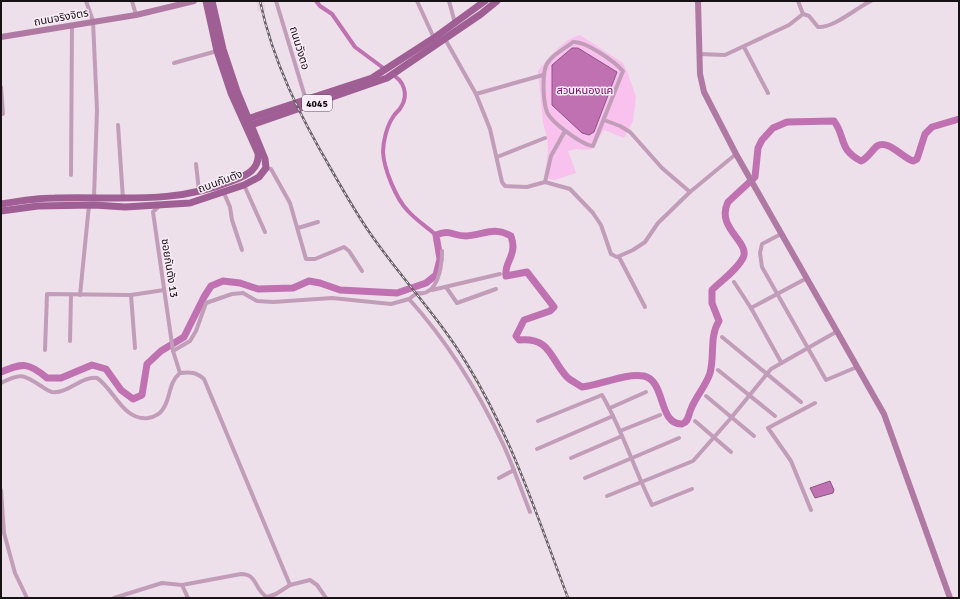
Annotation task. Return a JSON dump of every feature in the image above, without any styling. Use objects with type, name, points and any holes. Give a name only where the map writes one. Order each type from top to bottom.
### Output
[{"type":"main road","name":"ถนนกันตัง","points":[[206,1],[217,51],[223,58]]},
{"type":"main road","name":"ถนนกันตัง","points":[[1,212],[14,206],[53,198],[125,207],[158,202],[222,185],[241,178],[256,167],[258,153],[223,58],[212,1]]},
{"type":"main road","name":"4045","points":[[247,123],[306,100],[385,75],[395,62],[434,38],[486,1]]},
{"type":"main road","name":"4045","points":[[247,123],[400,69],[445,39],[497,1]]},
{"type":"main road","name":"ถนนกันตัง","points":[[93,202],[123,199],[190,203],[224,193],[244,185],[259,177],[266,168],[264,154],[247,123]]},
{"type":"main road","points":[[222,185],[224,193]]},
{"type":"main road","name":"ถนนกันตัง","points":[[1,204],[14,206]]},
{"type":"street","points":[[80,295],[93,202],[98,110],[93,21],[86,1]]},
{"type":"street","points":[[132,1],[136,15]]},
{"type":"street","name":"ถนนจริงจิตร","points":[[1,36],[136,15],[169,4],[194,1]]},
{"type":"street","name":"ถนนวังตอ","points":[[276,1],[306,100]]},
{"type":"street","points":[[417,1],[434,38]]},
{"type":"street","points":[[448,1],[455,23]]},
{"type":"street","points":[[698,1],[700,74],[704,92],[748,177],[884,414],[950,598]]},
{"type":"street","points":[[798,1],[803,14]]},
{"type":"street","points":[[803,14],[809,16],[818,27],[823,27],[845,17],[871,1]]},
{"type":"street","points":[[699,54],[725,55],[789,25],[803,14]]},
{"type":"street","points":[[71,175],[72,25]]},
{"type":"street","points":[[445,39],[476,94],[490,130],[497,157],[500,178],[505,186],[527,187],[545,182],[564,186],[581,199],[601,225],[612,254],[619,257],[645,307]]},
{"type":"street","points":[[573,42],[583,44],[617,64],[623,71],[593,146],[585,145],[565,130],[547,113],[543,75],[548,61],[573,42]]},
{"type":"street","points":[[744,47],[768,92]]},
{"type":"street","points":[[174,63],[217,51]]},
{"type":"street","points":[[476,94],[543,75]]},
{"type":"street","points":[[1,87],[3,114]]},
{"type":"street","points":[[604,120],[620,126],[630,132],[662,168],[690,192]]},
{"type":"street","points":[[118,125],[123,199]]},
{"type":"street","points":[[545,182],[551,156],[565,130]]},
{"type":"street","points":[[497,157],[545,138]]},
{"type":"street","points":[[619,257],[645,242],[658,223],[690,192],[736,154]]},
{"type":"street","points":[[196,164],[199,192]]},
{"type":"street","points":[[266,168],[271,169],[290,203],[306,260],[315,259],[344,247],[349,251],[362,271]]},
{"type":"street","points":[[244,185],[265,232]]},
{"type":"street","points":[[224,193],[242,250]]},
{"type":"street","name":"ซอยกันตัง 13","points":[[158,202],[153,212],[173,351],[180,373]]},
{"type":"street","points":[[298,228],[318,222]]},
{"type":"street","points":[[781,234],[762,244],[760,253],[762,267],[776,295],[826,380],[857,367]]},
{"type":"street","points":[[432,290],[442,268],[442,251]]},
{"type":"street","points":[[173,351],[190,341],[196,331],[206,303],[232,294],[243,293],[257,301],[273,302],[332,298],[391,304],[409,299],[417,292],[424,294],[432,290],[500,274]]},
{"type":"street","points":[[751,308],[807,278]]},
{"type":"street","points":[[734,282],[751,308],[781,362]]},
{"type":"street","points":[[446,287],[457,303],[496,290]]},
{"type":"street","points":[[45,350],[46,294],[131,295],[164,290]]},
{"type":"street","points":[[70,341],[71,295]]},
{"type":"street","points":[[131,295],[135,348]]},
{"type":"street","points":[[409,299],[440,337],[468,377],[494,426],[514,470],[530,512]]},
{"type":"street","points":[[607,496],[694,461],[771,368],[836,332]]},
{"type":"street","points":[[722,337],[800,402]]},
{"type":"street","points":[[718,370],[748,396],[775,416]]},
{"type":"street","points":[[1,383],[14,376],[23,375],[48,390],[56,391],[70,388],[90,378],[97,378],[132,416],[142,419],[156,416],[162,410],[170,389],[180,373],[191,372],[199,374],[204,380],[290,585]]},
{"type":"street","points":[[610,408],[646,392]]},
{"type":"street","points":[[538,421],[602,395],[610,408],[640,482],[652,506],[692,489]]},
{"type":"street","points":[[706,396],[754,436]]},
{"type":"street","points":[[811,510],[791,461],[768,428],[815,403]]},
{"type":"street","points":[[620,431],[660,414]]},
{"type":"street","points":[[537,449],[613,416]]},
{"type":"street","points":[[695,421],[731,452]]},
{"type":"street","points":[[571,458],[622,436]]},
{"type":"street","points":[[586,478],[679,438]]},
{"type":"street","points":[[499,478],[514,470]]},
{"type":"street","points":[[1,490],[4,533],[15,573],[27,598]]},
{"type":"street","points":[[114,598],[162,583],[182,585],[248,574],[263,595],[267,597],[276,594],[290,585],[310,580],[317,585],[326,598]]},
{"type":"street","points":[[182,585],[188,598]]},
{"type":"shaded area","points":[[256,1],[264,1],[266,10],[258,12]]},
{"type":"shaded area","points":[[572,48],[578,48],[617,72],[594,132],[589,135],[582,133],[552,105],[552,65]]},
{"type":"shaded area","points":[[830,481],[834,490],[833,493],[815,498],[810,488]]},
{"type":"green space","name":"สวนหนองแค","points":[[580,35],[623,63],[636,97],[633,121],[624,138],[604,130],[592,149],[575,149],[568,151],[576,173],[555,180],[544,178],[548,152],[547,137],[543,123],[538,71],[562,45],[573,37]]},
{"type":"waterway","points":[[316,1],[320,6],[332,14],[355,47],[386,70]]},
{"type":"waterway","points":[[391,74],[402,84],[405,98],[391,121],[386,134],[383,152],[386,167],[395,192],[404,206],[414,217],[436,235]]},
{"type":"waterway","points":[[1,372],[15,367],[25,366],[35,369],[47,378],[61,378],[92,365],[106,369],[121,390],[133,399],[142,395],[147,364],[161,351],[184,337],[211,286],[223,281],[240,283],[258,289],[293,288],[309,281],[340,290],[397,293],[426,283],[436,275],[440,259],[436,235],[448,233],[466,236],[494,231],[511,236],[513,243],[513,251],[506,268],[506,276],[527,272],[554,307],[550,311],[524,320],[516,336],[519,340],[530,340],[538,342],[544,346],[567,377],[582,387],[629,376],[644,376],[651,380],[656,386],[669,418],[674,422],[682,424],[687,420],[693,404],[710,373],[714,333],[719,321],[712,303],[712,290],[733,271],[743,258],[744,252],[742,246],[729,227],[725,211],[728,202],[755,177],[758,148],[762,140],[773,128],[787,122],[834,121],[849,152],[861,161],[866,158],[877,146],[881,145],[891,147],[913,161],[917,159],[925,134],[932,127],[959,119]]},
{"type":"railway","points":[[260,1],[272,46],[298,109],[341,186],[372,236],[456,347],[498,420],[535,508],[568,598]]}]
